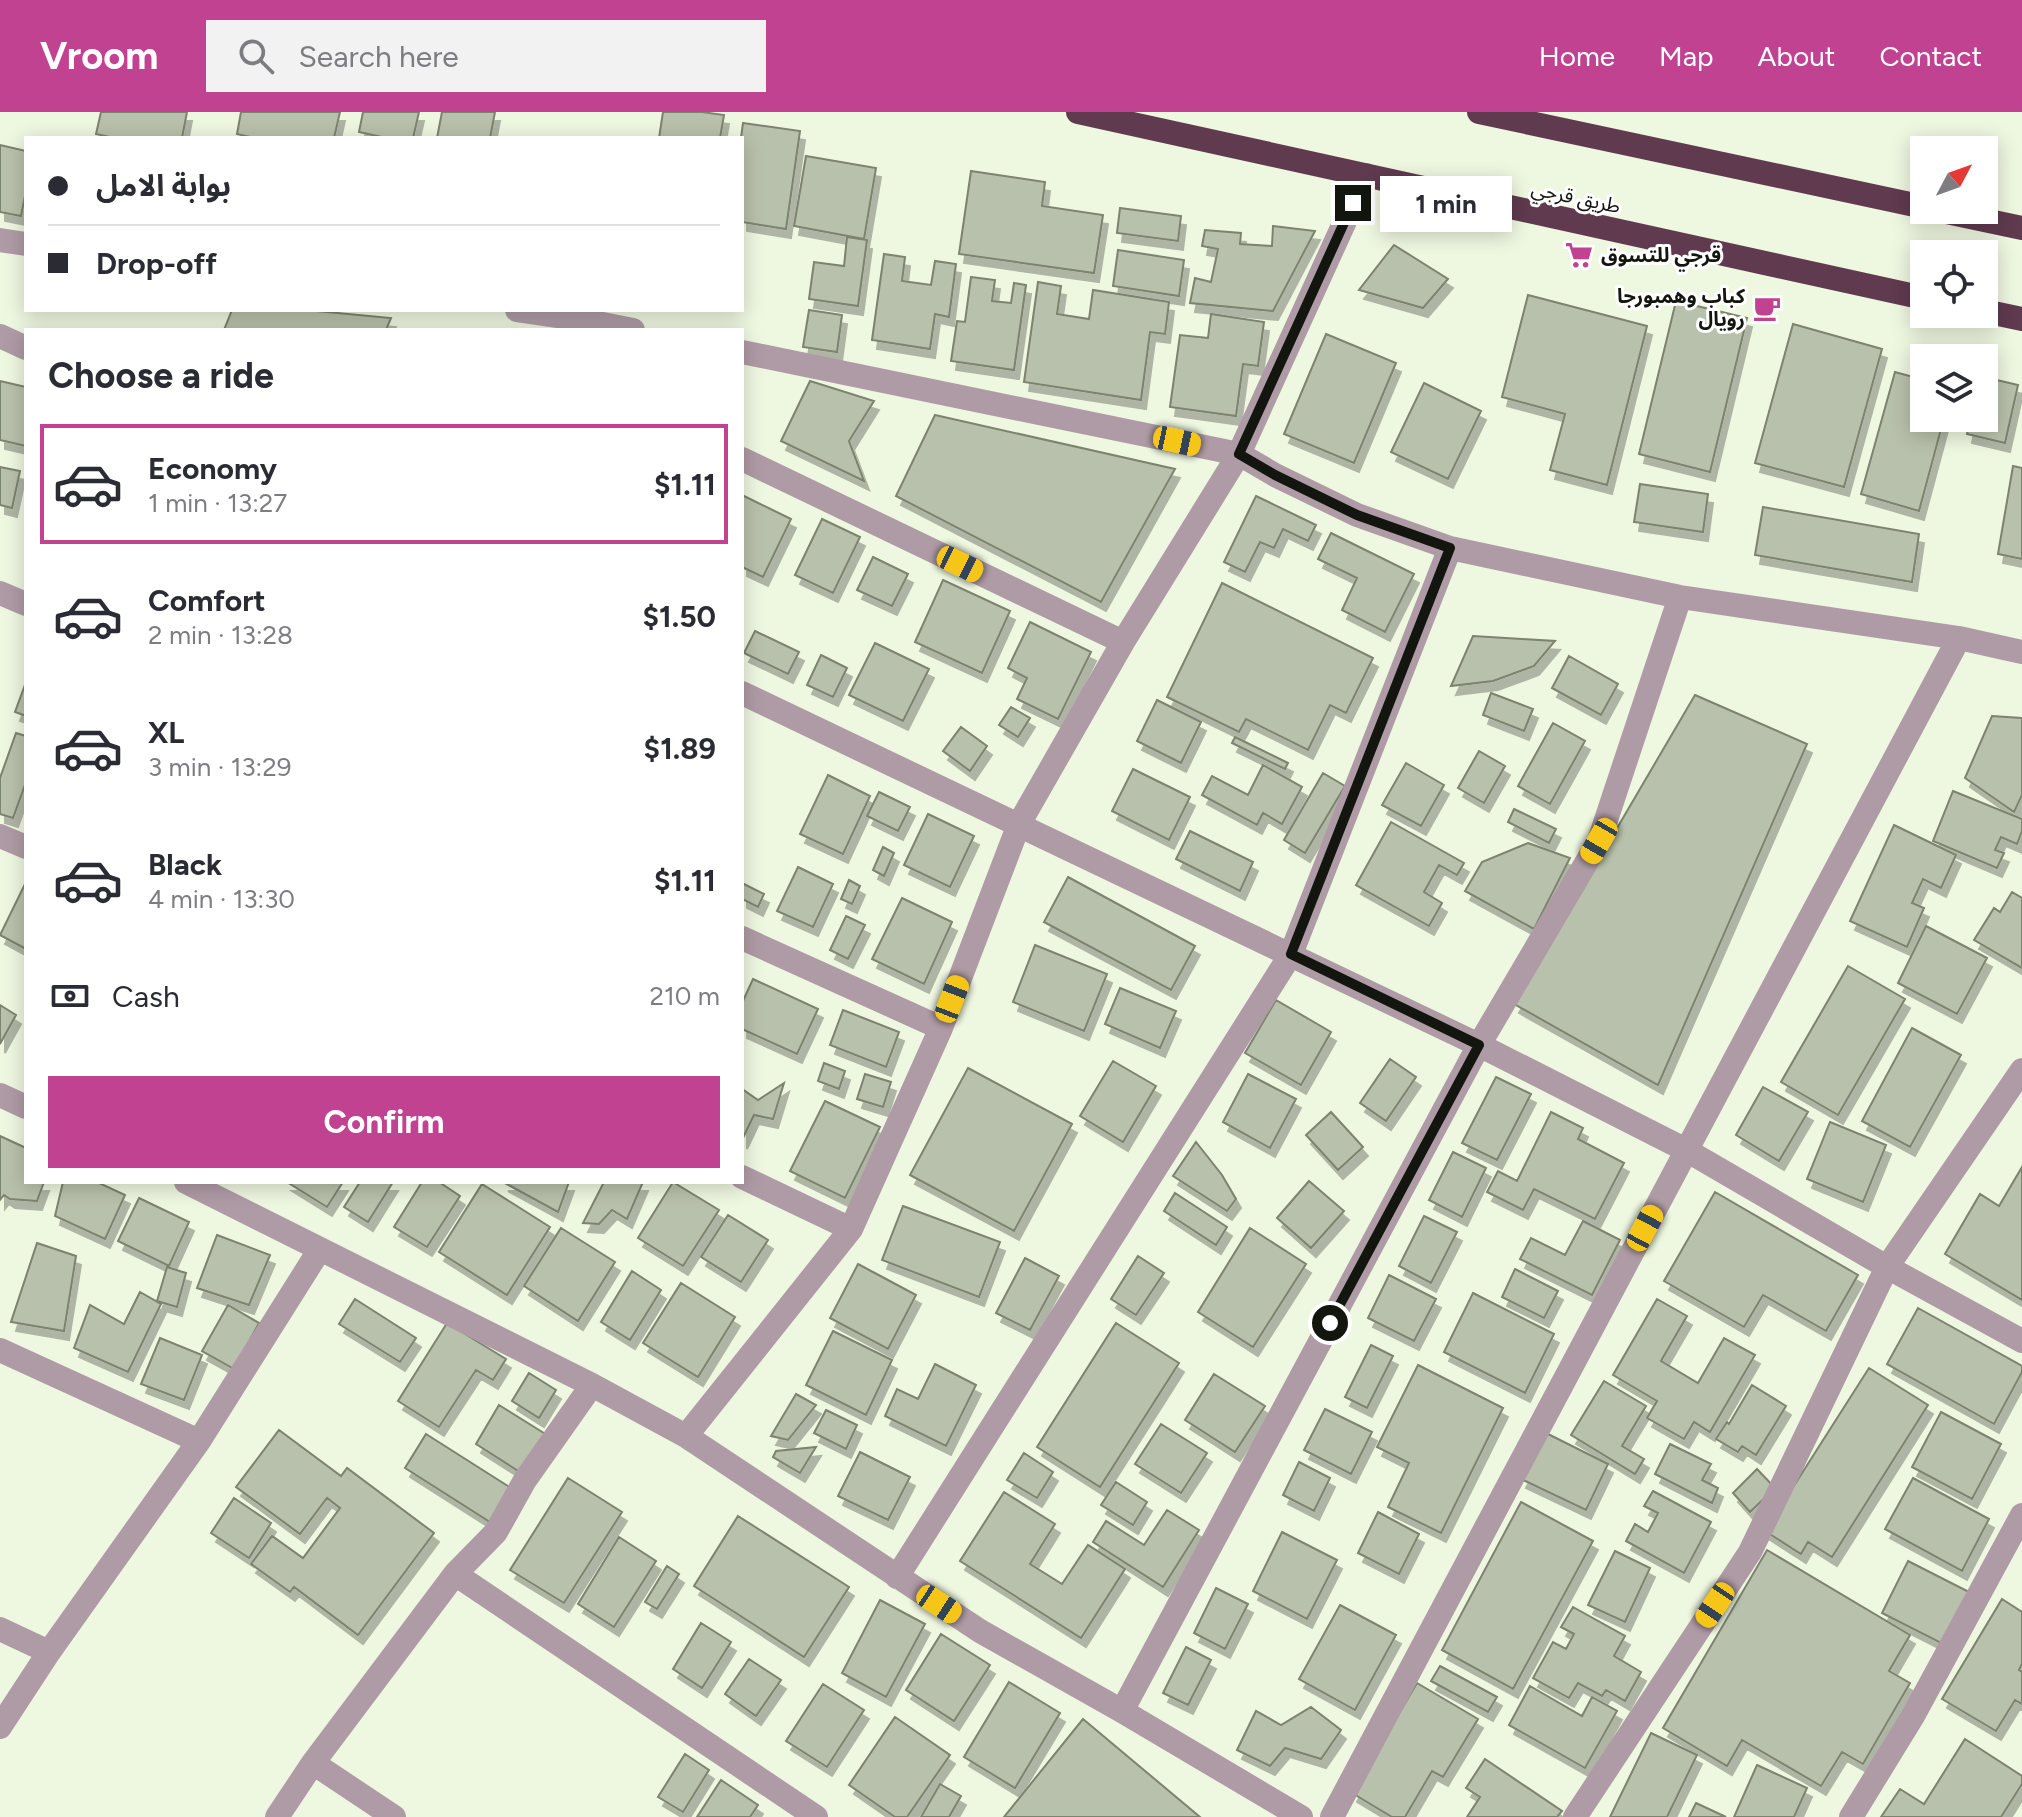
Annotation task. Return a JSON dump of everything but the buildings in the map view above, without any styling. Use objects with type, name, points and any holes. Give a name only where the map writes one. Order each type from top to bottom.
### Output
[{"type":"highway","name":"طريق قرجي","points":[[1078,112],[1910,295]]},
{"type":"highway","points":[[1479,112],[1910,204]]},
{"type":"highway","points":[[1998,223],[2022,228]]},
{"type":"highway","points":[[1998,314],[2022,319]]},
{"type":"street","points":[[686,1436],[851,1229],[941,1028],[1019,824],[1123,642],[1239,454],[1366,175]]},
{"type":"street","points":[[0,240],[24,244]]},
{"type":"street","points":[[525,312],[570,324],[612,328]]},
{"type":"street","points":[[0,336],[24,347]]},
{"type":"street","points":[[744,352],[1239,454],[1357,515],[1450,548],[1680,597],[1959,638],[2022,652]]},
{"type":"street","points":[[744,460],[1123,642]]},
{"type":"street","points":[[897,1577],[1291,954],[1450,548]]},
{"type":"street","points":[[0,593],[24,603]]},
{"type":"street","points":[[1122,1711],[1479,1045],[1599,841],[1680,597]]},
{"type":"street","points":[[1332,1817],[1959,638]]},
{"type":"street","points":[[744,694],[1479,1045],[1686,1150],[2022,1341]]},
{"type":"street","points":[[0,836],[24,846]]},
{"type":"street","points":[[744,939],[941,1028]]},
{"type":"street","points":[[1575,1817],[1750,1552],[1887,1267],[2022,1070]]},
{"type":"street","points":[[0,1095],[24,1106]]},
{"type":"street","points":[[744,1178],[851,1229]]},
{"type":"street","points":[[195,1184],[223,1190],[320,1249],[592,1385],[686,1436],[980,1631],[1301,1817]]},
{"type":"street","points":[[0,1727],[49,1652],[199,1441],[320,1249]]},
{"type":"street","points":[[0,1350],[199,1441]]},
{"type":"street","points":[[277,1817],[313,1763],[455,1574],[496,1532],[525,1480],[592,1385]]},
{"type":"street","points":[[1851,1817],[1913,1716],[2022,1515]]},
{"type":"street","points":[[455,1574],[816,1817]]},
{"type":"street","points":[[0,1629],[49,1652]]},
{"type":"street","points":[[313,1763],[394,1817]]},
{"type":"place","name":"قرجي للتسوق","points":[[1579,255]]},
{"type":"place","name":"كباب وهمبورجا رويال","points":[[1767,308]]},
{"type":"route","points":[[1330,1323],[1479,1045],[1291,954],[1450,548],[1357,515],[1239,454],[1353,203]]}]
